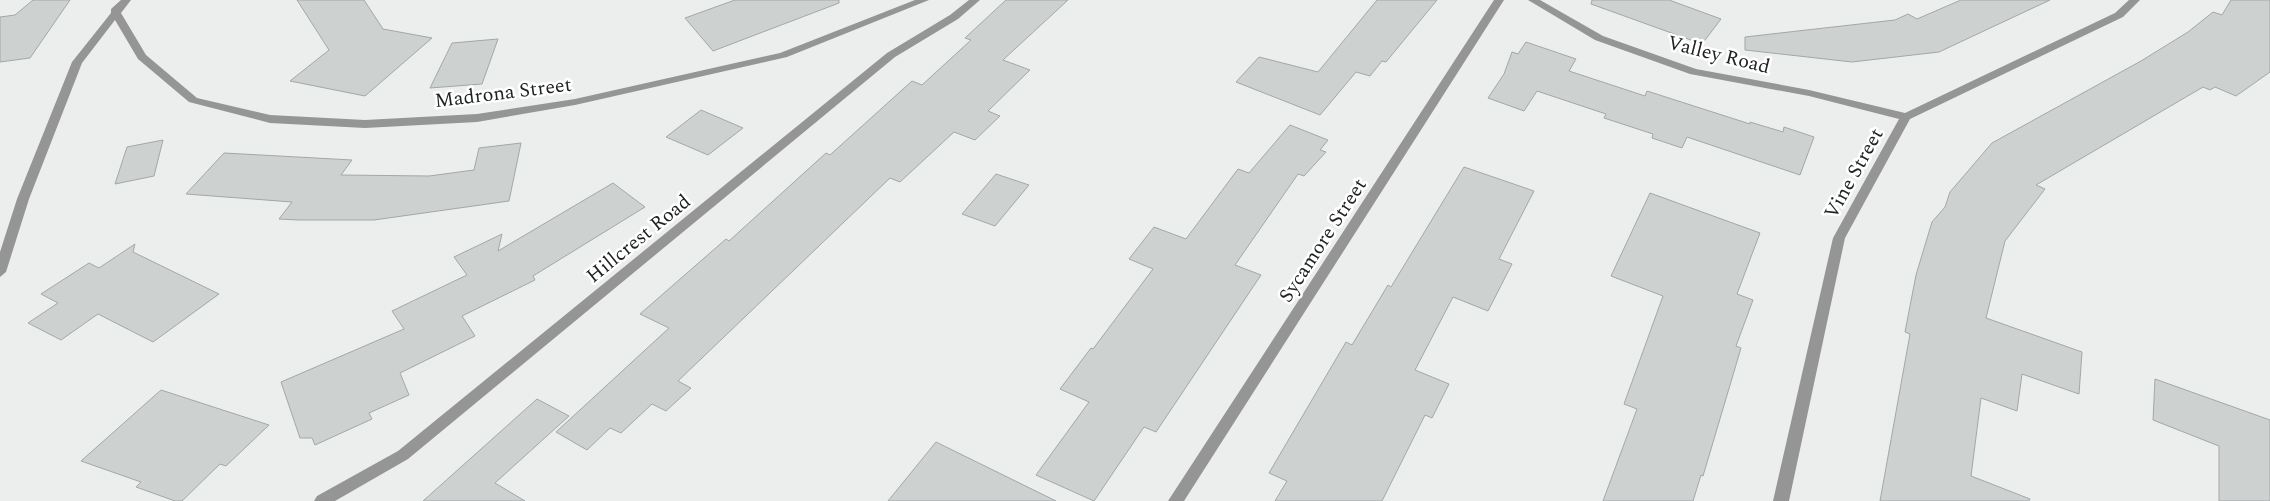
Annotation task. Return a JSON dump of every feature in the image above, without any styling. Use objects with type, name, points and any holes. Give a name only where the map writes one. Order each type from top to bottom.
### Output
[{"type":"street","points":[[0,272],[23,199],[77,62],[115,11],[126,0]]},
{"type":"street","name":"Madrona Street","points":[[115,11],[142,57],[193,100],[270,119],[365,124],[477,118],[575,102],[783,54],[924,0]]},
{"type":"street","name":"Hillcrest Road","points":[[322,501],[402,454],[891,54],[954,17],[975,0]]},
{"type":"street","name":"Sycamore Street","points":[[1176,501],[1498,0]]},
{"type":"street","name":"Valley Road","points":[[1533,0],[1599,38],[1694,72],[1809,94],[1906,117]]},
{"type":"street","name":"Vine Street","points":[[1781,501],[1839,238],[1906,117],[2119,15],[2135,0]]},
{"type":"building","points":[[33,0],[70,0],[30,58],[0,62],[0,17],[15,15]]},
{"type":"building","points":[[297,0],[364,0],[383,29],[432,38],[365,96],[290,81],[329,50]]},
{"type":"building","points":[[735,0],[839,0],[839,3],[713,51],[685,18]]},
{"type":"building","points":[[1006,0],[1068,0],[1003,60],[1030,70],[988,111],[1000,116],[975,140],[954,132],[900,182],[890,178],[678,381],[691,388],[666,411],[652,404],[621,433],[610,428],[587,450],[556,432],[669,328],[640,314],[726,239],[729,241],[826,153],[830,155],[912,81],[922,85],[971,40],[965,38]]},
{"type":"building","points":[[1377,0],[1437,0],[1386,62],[1382,61],[1370,76],[1356,72],[1320,115],[1236,82],[1259,57],[1318,72]]},
{"type":"building","points":[[1592,0],[1669,0],[1721,19],[1702,44],[1591,4]]},
{"type":"building","points":[[1961,0],[2050,0],[1939,52],[1852,62],[1745,50],[1745,37],[1895,20],[1908,14],[1917,19]]},
{"type":"building","points":[[2231,0],[2270,0],[2270,72],[2236,96],[2215,87],[2210,90],[2203,87],[2036,185],[2045,189],[2005,241],[1986,318],[2082,352],[2079,394],[2022,374],[2017,411],[1981,398],[1971,476],[2030,499],[2029,501],[1880,501],[1910,334],[1905,332],[1916,275],[1932,222],[1945,207],[1950,192],[1992,143],[2141,61],[2188,32],[2213,12],[2222,15]]},
{"type":"building","points":[[498,39],[482,84],[430,88],[452,43]]},
{"type":"building","points":[[1526,42],[1576,59],[1569,71],[1645,96],[1647,91],[1750,124],[1750,122],[1783,132],[1784,127],[1814,137],[1800,175],[1687,137],[1682,148],[1652,138],[1653,134],[1604,118],[1606,114],[1537,91],[1524,111],[1488,98],[1504,74],[1512,52],[1518,54]]},
{"type":"building","points":[[701,110],[743,128],[708,155],[666,137]]},
{"type":"building","points":[[1290,125],[1328,140],[1320,150],[1326,152],[1304,176],[1298,174],[1235,265],[1261,275],[1156,432],[1144,427],[1094,501],[1036,475],[1089,402],[1060,389],[1091,348],[1093,349],[1153,269],[1129,259],[1154,227],[1186,239],[1238,169],[1249,173]]},
{"type":"building","points":[[163,140],[154,176],[115,184],[127,147]]},
{"type":"building","points":[[521,143],[509,201],[374,220],[299,220],[279,219],[292,202],[186,194],[224,153],[352,160],[341,175],[429,176],[474,170],[479,148]]},
{"type":"building","points":[[1464,167],[1534,191],[1499,259],[1512,264],[1488,311],[1453,297],[1415,370],[1449,384],[1432,418],[1425,415],[1382,501],[1275,501],[1287,481],[1269,473],[1346,342],[1352,345],[1388,285],[1391,287]]},
{"type":"building","points":[[996,174],[1029,185],[995,226],[962,214]]},
{"type":"building","points":[[613,183],[645,207],[533,276],[535,280],[462,316],[475,336],[400,373],[409,395],[369,413],[372,419],[315,445],[312,438],[300,438],[281,382],[404,329],[392,311],[467,275],[454,257],[502,234],[498,251]]},
{"type":"building","points":[[1650,193],[1760,233],[1737,294],[1753,300],[1736,346],[1741,348],[1703,476],[1701,475],[1693,501],[1603,501],[1637,409],[1624,404],[1663,296],[1611,276]]},
{"type":"building","points":[[135,244],[133,252],[219,294],[153,342],[98,314],[61,340],[28,323],[58,303],[41,294],[89,263],[99,268]]},
{"type":"building","points":[[2155,379],[2270,420],[2270,501],[2219,501],[2219,446],[2153,420]]},
{"type":"building","points":[[161,390],[269,425],[226,466],[220,464],[182,501],[175,501],[136,487],[141,482],[81,461]]},
{"type":"building","points":[[537,399],[569,416],[495,483],[525,501],[423,501]]},
{"type":"building","points":[[936,442],[1056,501],[888,501]]}]
